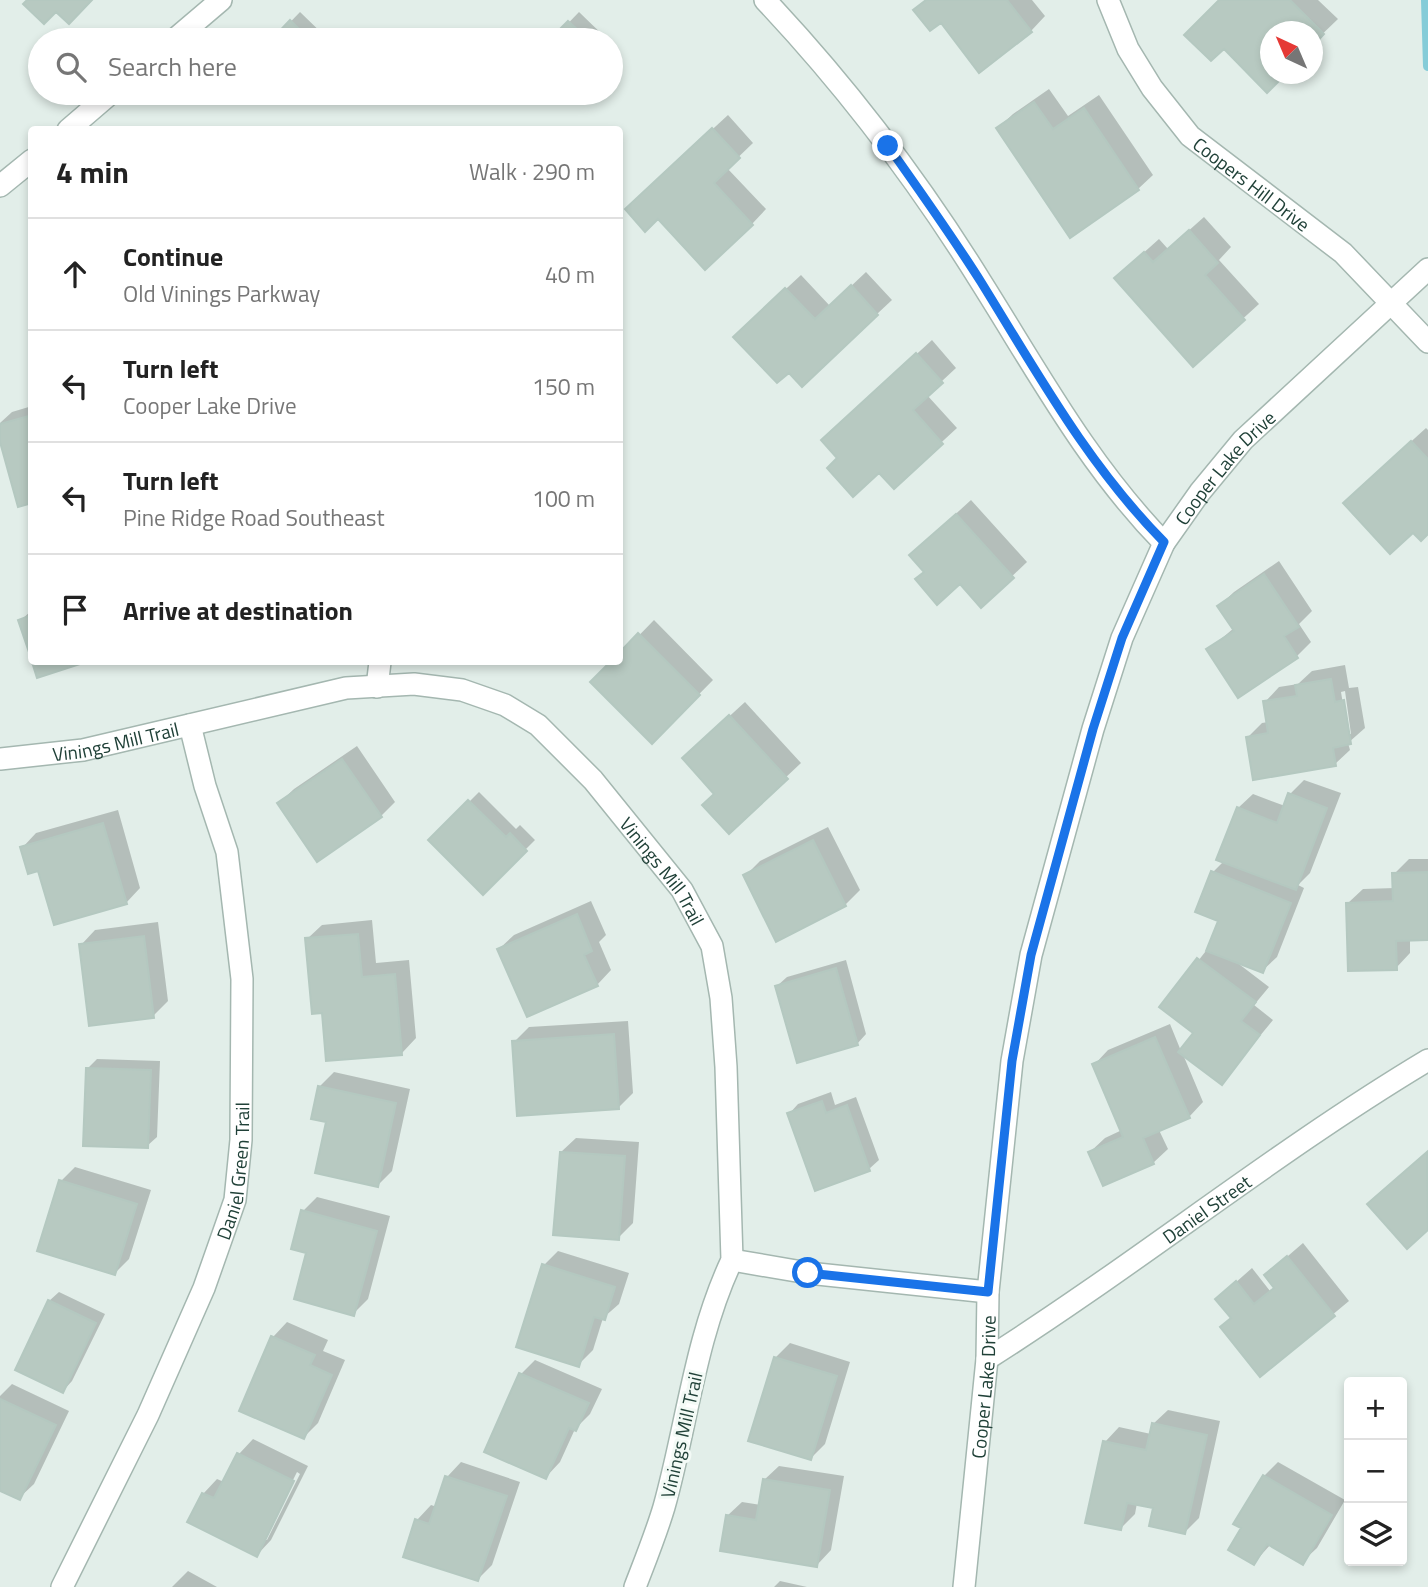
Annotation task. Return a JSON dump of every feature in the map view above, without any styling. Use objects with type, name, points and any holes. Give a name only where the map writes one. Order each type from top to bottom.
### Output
[{"type":"street","points":[[188,28],[221,0]]},
{"type":"street","points":[[765,0],[839,84],[888,146],[976,273],[1076,437],[1127,505],[1164,542]]},
{"type":"street","name":"Coopers Hill Drive","points":[[1108,0],[1128,49],[1152,88],[1190,136],[1306,222],[1343,253],[1428,342]]},
{"type":"street","points":[[73,126],[97,105]]},
{"type":"street","points":[[0,186],[28,163]]},
{"type":"street","name":"Cooper Lake Drive","points":[[964,1587],[987,1359],[988,1292],[1012,1061],[1031,955],[1093,729],[1122,638],[1164,542],[1242,440],[1428,269]]},
{"type":"street","points":[[377,687],[380,665]]},
{"type":"street","name":"Vinings Mill Trail","points":[[0,760],[83,750],[346,688],[414,684],[462,690],[505,705],[538,725],[593,780],[682,890],[712,946],[721,998],[732,1260],[720,1285],[693,1381],[664,1507],[635,1587]]},
{"type":"street","name":"Daniel Green Trail","points":[[62,1587],[148,1415],[204,1288],[235,1200],[241,1140],[242,979],[227,852],[205,786],[190,725]]},
{"type":"street","name":"Daniel Street","points":[[987,1359],[1051,1318],[1368,1097],[1428,1060]]},
{"type":"street","points":[[732,1260],[808,1273],[988,1292]]},
{"type":"building","points":[[27,0],[92,0],[69,24],[56,12],[44,24],[23,4]]},
{"type":"building","points":[[926,0],[1007,0],[1032,32],[979,73],[941,23],[930,31],[913,10]]},
{"type":"building","points":[[1219,0],[1290,0],[1311,21],[1260,21],[1260,84],[1276,84],[1267,93],[1224,49],[1211,61],[1184,35]]},
{"type":"building","points":[[290,20],[298,28],[282,28]]},
{"type":"building","points":[[568,21],[576,28],[561,28]]},
{"type":"building","points":[[1034,102],[1053,129],[1084,108],[1139,190],[1070,238],[996,128]]},
{"type":"building","points":[[712,128],[740,158],[714,183],[753,225],[705,270],[658,219],[645,232],[625,209]]},
{"type":"building","points":[[1189,230],[1218,263],[1205,275],[1245,320],[1193,367],[1114,278],[1144,252],[1153,262]]},
{"type":"building","points":[[851,285],[878,315],[802,387],[789,373],[777,383],[733,337],[785,288],[815,319]]},
{"type":"building","points":[[916,353],[943,383],[913,410],[943,444],[894,489],[879,473],[853,497],[827,468],[837,458],[821,440]]},
{"type":"building","points":[[28,416],[28,504],[18,507],[0,442],[0,424]]},
{"type":"building","points":[[1411,441],[1428,459],[1428,534],[1421,541],[1413,533],[1390,554],[1343,503]]},
{"type":"building","points":[[956,514],[1014,578],[981,608],[960,584],[937,605],[915,579],[924,572],[909,555]]},
{"type":"building","points":[[1264,574],[1299,627],[1284,636],[1298,658],[1238,698],[1206,649],[1234,631],[1217,606]]},
{"type":"building","points":[[28,616],[28,649],[18,620]]},
{"type":"building","points":[[638,633],[700,695],[652,744],[590,682],[607,665],[623,665],[623,649]]},
{"type":"building","points":[[33,665],[77,665],[37,678]]},
{"type":"building","points":[[1331,679],[1335,702],[1344,700],[1351,744],[1333,748],[1336,766],[1253,780],[1246,737],[1268,733],[1263,701],[1297,696],[1295,685]]},
{"type":"building","points":[[729,715],[788,779],[729,834],[702,805],[714,794],[682,758]]},
{"type":"building","points":[[342,759],[382,817],[317,862],[277,803]]},
{"type":"building","points":[[1288,793],[1327,808],[1296,890],[1216,860],[1237,807],[1277,823]]},
{"type":"building","points":[[468,800],[506,837],[510,833],[527,851],[483,895],[428,840]]},
{"type":"building","points":[[103,823],[127,904],[54,925],[38,871],[28,874],[20,847]]},
{"type":"building","points":[[813,840],[846,906],[776,942],[743,875]]},
{"type":"building","points":[[1211,871],[1291,903],[1263,973],[1206,951],[1218,921],[1195,912]]},
{"type":"building","points":[[1428,872],[1428,940],[1396,941],[1397,970],[1348,971],[1346,903],[1393,901],[1392,873]]},
{"type":"building","points":[[577,914],[592,951],[584,955],[598,986],[527,1017],[497,949]]},
{"type":"building","points":[[358,934],[362,977],[395,974],[402,1055],[326,1061],[322,1013],[312,1014],[305,938]]},
{"type":"building","points":[[144,936],[154,1018],[89,1026],[79,944]]},
{"type":"building","points":[[1197,958],[1256,1002],[1241,1021],[1260,1035],[1222,1085],[1178,1052],[1193,1033],[1159,1007]]},
{"type":"building","points":[[836,968],[858,1045],[797,1063],[775,986]]},
{"type":"building","points":[[614,1034],[619,1109],[517,1116],[512,1041]]},
{"type":"building","points":[[1155,1037],[1190,1118],[1143,1138],[1154,1164],[1103,1186],[1088,1152],[1123,1137],[1092,1064]]},
{"type":"building","points":[[86,1068],[151,1070],[148,1148],[83,1146]]},
{"type":"building","points":[[318,1086],[396,1103],[378,1187],[315,1173],[326,1122],[311,1119]]},
{"type":"building","points":[[822,1101],[826,1113],[847,1105],[870,1171],[815,1191],[787,1113]]},
{"type":"building","points":[[560,1152],[625,1156],[619,1240],[553,1235]]},
{"type":"building","points":[[1427,1152],[1428,1230],[1407,1249],[1367,1204]]},
{"type":"building","points":[[59,1180],[137,1204],[115,1275],[37,1251]]},
{"type":"building","points":[[301,1210],[377,1231],[354,1316],[294,1299],[306,1253],[291,1249]]},
{"type":"building","points":[[1287,1256],[1335,1316],[1260,1377],[1220,1327],[1231,1318],[1215,1299],[1236,1281],[1254,1304],[1274,1288],[1264,1275]]},
{"type":"building","points":[[542,1264],[615,1287],[605,1320],[594,1317],[579,1367],[516,1347]]},
{"type":"building","points":[[48,1300],[96,1323],[63,1393],[15,1370]]},
{"type":"building","points":[[271,1336],[315,1355],[310,1365],[332,1375],[304,1439],[239,1411]]},
{"type":"building","points":[[774,1357],[837,1376],[811,1460],[748,1441]]},
{"type":"building","points":[[519,1373],[589,1403],[576,1431],[569,1428],[546,1479],[484,1452]]},
{"type":"building","points":[[0,1399],[56,1425],[20,1500],[0,1491]]},
{"type":"building","points":[[1152,1423],[1207,1435],[1185,1534],[1149,1526],[1153,1508],[1127,1503],[1121,1530],[1085,1523],[1103,1441],[1146,1450]]},
{"type":"building","points":[[237,1453],[294,1481],[257,1557],[187,1522],[202,1493],[214,1498]]},
{"type":"building","points":[[1263,1475],[1332,1515],[1303,1565],[1267,1544],[1254,1565],[1228,1550],[1241,1528],[1233,1524]]},
{"type":"building","points":[[445,1476],[507,1496],[478,1581],[403,1557],[415,1519],[429,1524]]},
{"type":"building","points":[[763,1479],[830,1490],[817,1567],[720,1551],[726,1515],[756,1520]]},
{"type":"waterway","points":[[1426,0],[1428,66]]},
{"type":"route","points":[[808,1273],[961,1292],[988,1292],[1012,1061],[1031,955],[1093,729],[1122,638],[1164,542],[1127,505],[1076,437],[982,283],[888,146]]}]
